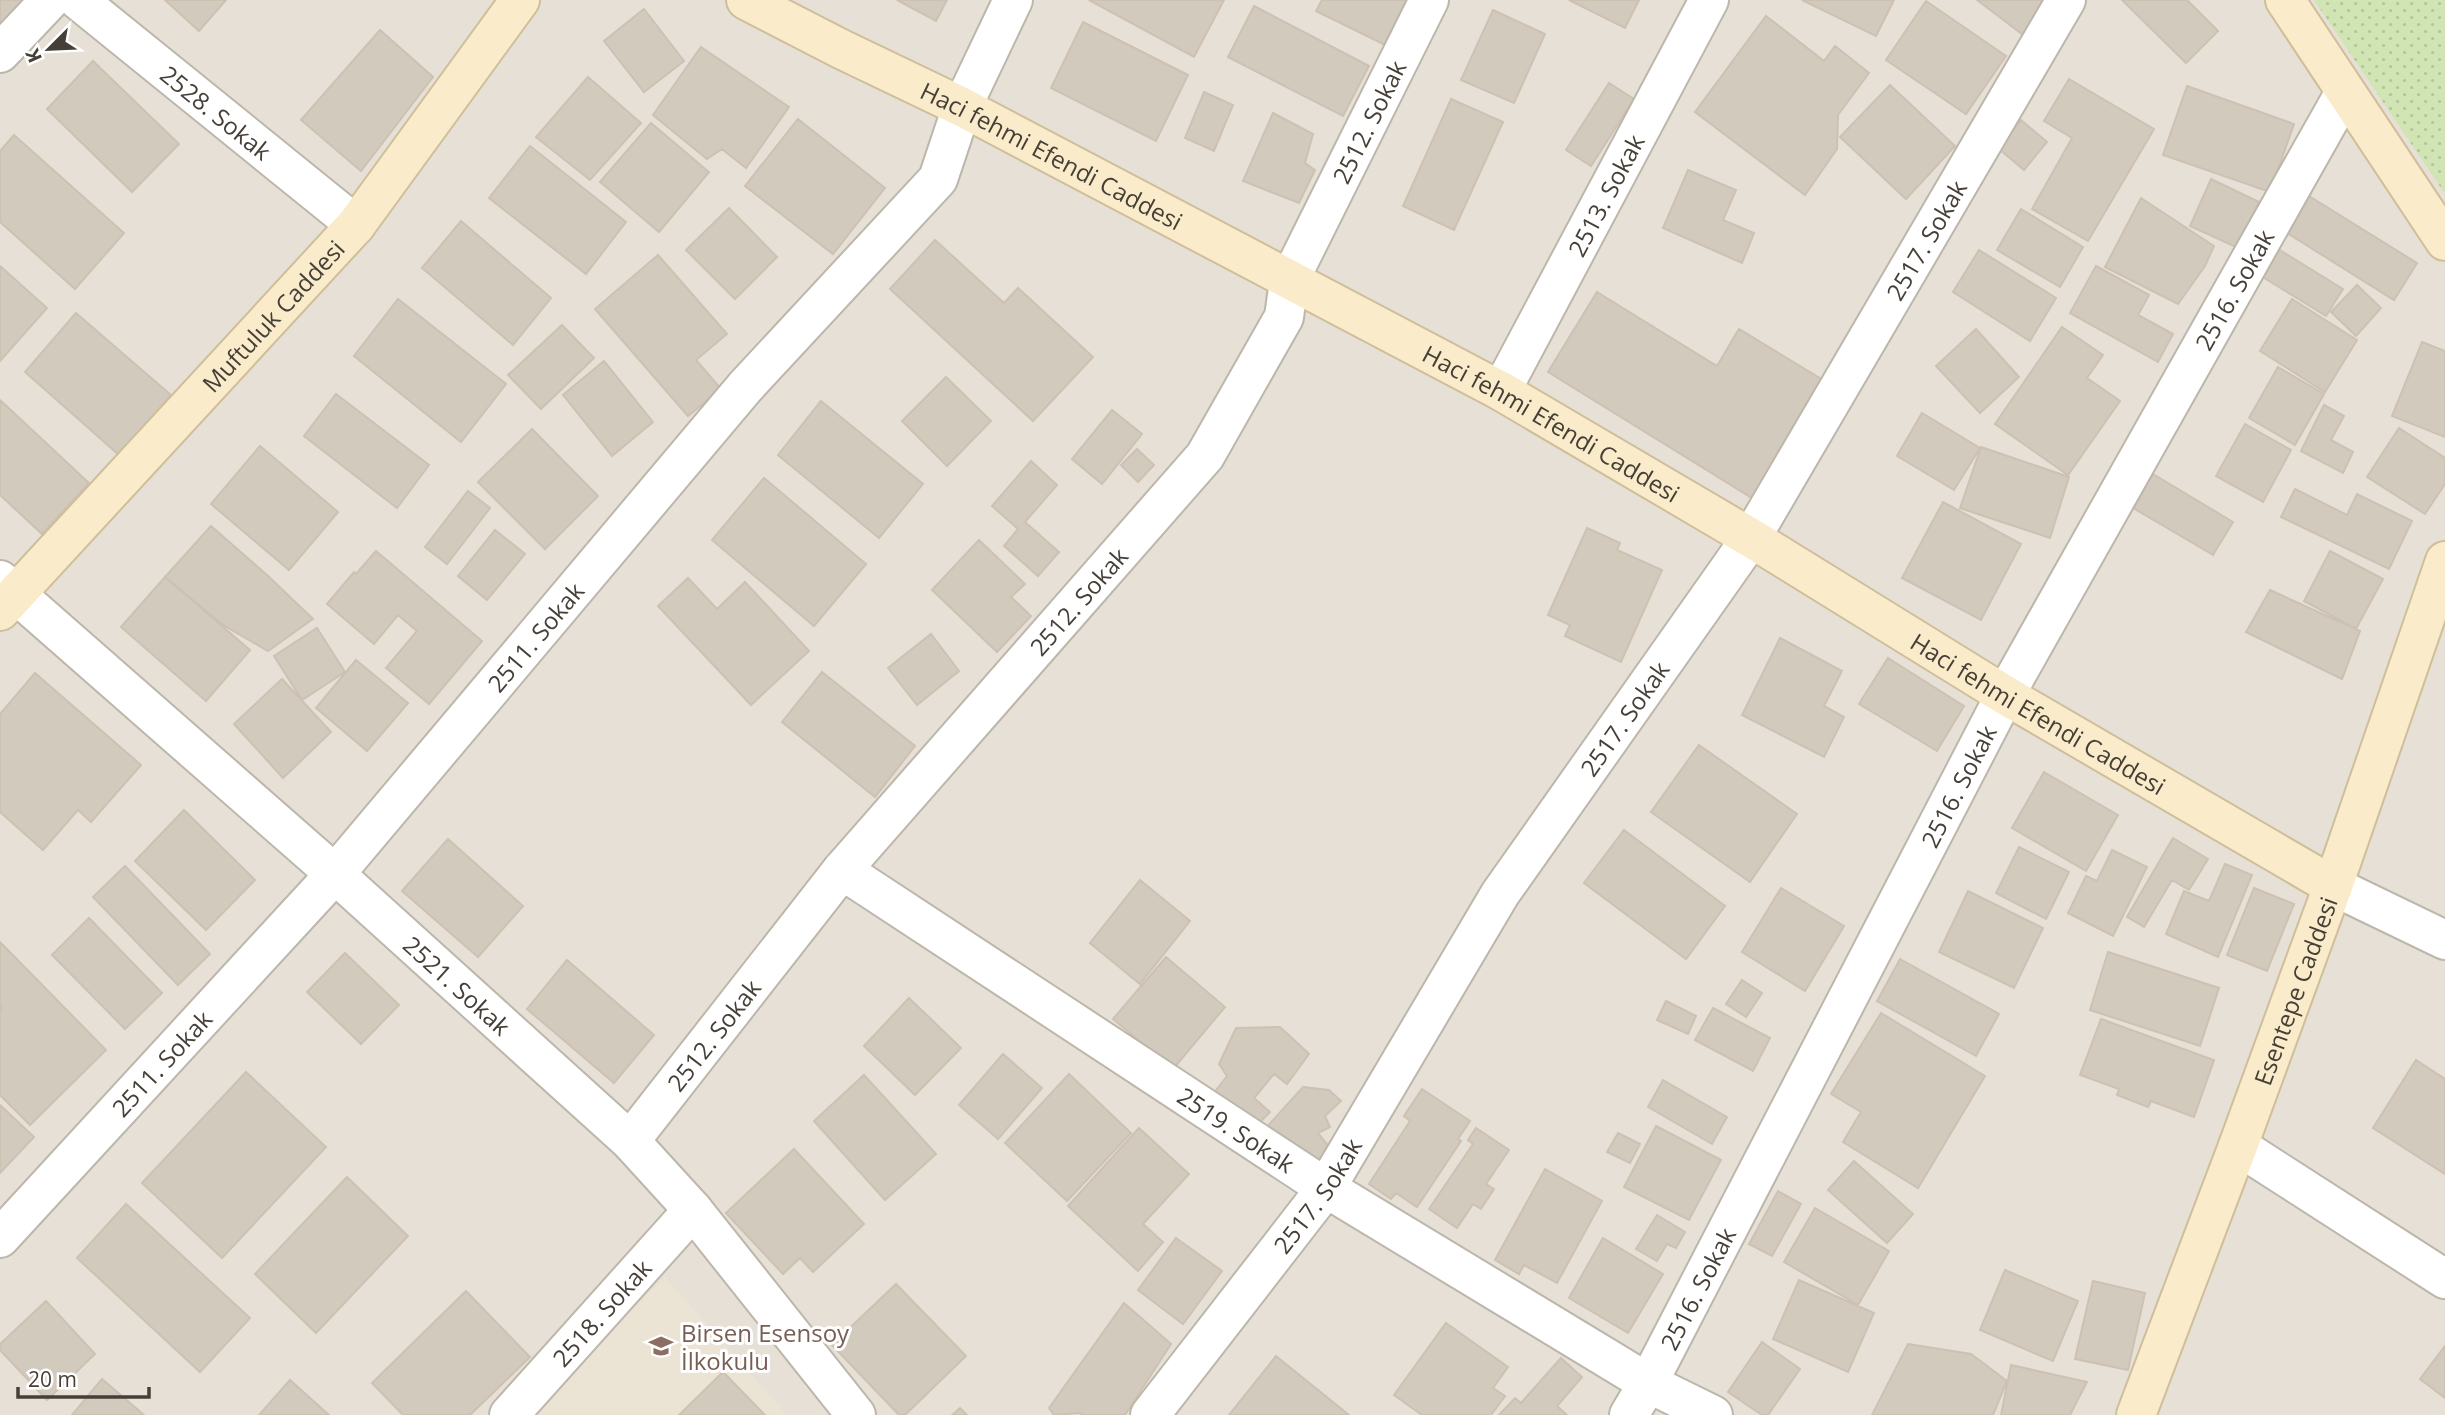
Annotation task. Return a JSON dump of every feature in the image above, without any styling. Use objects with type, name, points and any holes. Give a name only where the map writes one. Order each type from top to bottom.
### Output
[{"type":"street","points":[[0,53],[50,0]]},
{"type":"street","name":"2528. Sokak","points":[[78,0],[356,225]]},
{"type":"street","name":"Muftuluk Caddesi","points":[[5,595],[356,225],[520,0]]},
{"type":"street","name":"Haci fehmi Efendi Caddesi","points":[[746,0],[962,107],[1501,391],[1751,537],[2005,695],[2333,886]]},
{"type":"street","name":"2511. Sokak","points":[[0,1238],[335,874],[745,387],[938,179],[962,107],[1013,0]]},
{"type":"street","name":"2512. Sokak","points":[[630,1141],[842,870],[1205,456],[1284,317],[1289,281],[1429,0]]},
{"type":"street","name":"2513. Sokak","points":[[1501,391],[1709,0]]},
{"type":"street","name":"2517. Sokak","points":[[1150,1415],[1326,1188],[1500,894],[1751,537],[2066,0]]},
{"type":"street","points":[[2286,0],[2445,241]]},
{"type":"street","name":"2516. Sokak","points":[[1629,1415],[2005,695],[2346,92]]},
{"type":"street","name":"Esentepe Caddesi","points":[[2140,1413],[2333,886],[2445,561]]},
{"type":"street","name":"2521. Sokak","points":[[5,595],[335,874],[630,1141],[693,1210],[856,1415]]},
{"type":"street","name":"2519. Sokak","points":[[842,870],[1326,1188],[1648,1383],[1713,1415]]},
{"type":"street","points":[[2333,886],[2445,940]]},
{"type":"street","points":[[2238,1146],[2445,1279]]},
{"type":"street","name":"2518. Sokak","points":[[509,1415],[693,1210]]},
{"type":"shaded area","points":[[0,0],[2445,0],[2445,1415],[0,1415]]},
{"type":"shaded area","name":"Birsen Esensoy İlkokulu","points":[[665,1277],[787,1415],[527,1415]]},
{"type":"green space","points":[[2314,0],[2445,0],[2445,194]]},
{"type":"building","points":[[0,0],[29,0],[0,45]]},
{"type":"building","points":[[165,0],[226,0],[199,31]]},
{"type":"building","points":[[897,0],[947,0],[936,21]]},
{"type":"building","points":[[1089,0],[1224,0],[1194,57]]},
{"type":"building","points":[[1322,0],[1409,0],[1387,46],[1316,11]]},
{"type":"building","points":[[1569,0],[1639,0],[1625,28]]},
{"type":"building","points":[[1802,0],[1894,0],[1876,36]]},
{"type":"building","points":[[1977,0],[2053,0],[2026,37]]},
{"type":"building","points":[[2122,0],[2187,0],[2218,31],[2186,63]]},
{"type":"building","points":[[1926,1],[2006,56],[1966,114],[1886,60]]},
{"type":"building","points":[[1254,6],[1369,66],[1343,116],[1228,57]]},
{"type":"building","points":[[644,9],[684,61],[644,92],[604,41]]},
{"type":"building","points":[[1493,10],[1545,34],[1514,103],[1461,80]]},
{"type":"building","points":[[1766,16],[1824,61],[1835,46],[1869,73],[1838,115],[1837,149],[1805,195],[1695,112]]},
{"type":"building","points":[[1083,22],[1188,75],[1156,141],[1051,88]]},
{"type":"building","points":[[380,30],[433,77],[361,171],[301,120]]},
{"type":"building","points":[[701,47],[789,107],[746,168],[722,149],[707,159],[653,115]]},
{"type":"building","points":[[93,61],[179,144],[132,192],[47,109]]},
{"type":"building","points":[[588,77],[641,123],[590,180],[536,137]]},
{"type":"building","points":[[2069,79],[2154,129],[2088,241],[2032,209],[2072,138],[2044,121]]},
{"type":"building","points":[[1609,83],[1634,99],[1591,166],[1566,150]]},
{"type":"building","points":[[1890,85],[1955,146],[1906,199],[1840,137]]},
{"type":"building","points":[[2187,86],[2294,124],[2270,192],[2163,155]]},
{"type":"building","points":[[1204,92],[1233,105],[1214,151],[1185,138]]},
{"type":"building","points":[[1451,99],[1503,122],[1454,230],[1403,206]]},
{"type":"building","points":[[1273,113],[1313,134],[1305,163],[1315,170],[1299,203],[1243,181]]},
{"type":"building","points":[[798,119],[885,188],[833,254],[745,186]]},
{"type":"building","points":[[2021,120],[2047,142],[2024,170],[1998,148]]},
{"type":"building","points":[[651,123],[709,172],[659,232],[600,182]]},
{"type":"building","points":[[14,135],[124,233],[75,289],[0,222],[0,151]]},
{"type":"building","points":[[530,146],[626,222],[586,274],[489,198]]},
{"type":"building","points":[[1688,170],[1736,190],[1723,220],[1754,233],[1742,263],[1663,228]]},
{"type":"building","points":[[2211,179],[2259,202],[2238,248],[2190,226]]},
{"type":"building","points":[[2309,196],[2417,263],[2394,300],[2287,233]]},
{"type":"building","points":[[2141,198],[2214,246],[2205,266],[2178,304],[2105,267]]},
{"type":"building","points":[[729,208],[777,257],[735,299],[686,250]]},
{"type":"building","points":[[2021,209],[2083,247],[2060,287],[1997,250]]},
{"type":"building","points":[[461,221],[551,298],[513,345],[422,268]]},
{"type":"building","points":[[935,240],[1004,303],[1018,288],[1093,357],[1033,421],[890,289]]},
{"type":"building","points":[[2278,249],[2343,289],[2326,316],[2261,276]]},
{"type":"building","points":[[1979,250],[2056,298],[2030,341],[1953,292]]},
{"type":"building","points":[[658,255],[727,334],[696,360],[721,389],[688,416],[595,309]]},
{"type":"building","points":[[0,266],[47,308],[0,361]]},
{"type":"building","points":[[2096,266],[2149,295],[2138,315],[2173,334],[2158,362],[2070,313]]},
{"type":"building","points":[[2357,285],[2381,308],[2356,336],[2331,312]]},
{"type":"building","points":[[1597,292],[1717,366],[1739,329],[1823,380],[1752,498],[1548,372]]},
{"type":"building","points":[[398,299],[506,384],[461,442],[354,356]]},
{"type":"building","points":[[2292,299],[2357,340],[2325,392],[2260,351]]},
{"type":"building","points":[[76,313],[171,395],[119,455],[25,372]]},
{"type":"building","points":[[562,325],[594,358],[541,409],[508,375]]},
{"type":"building","points":[[2062,327],[2103,355],[2087,378],[2120,401],[2068,475],[1995,424]]},
{"type":"building","points":[[1976,329],[2019,377],[1980,413],[1936,366]]},
{"type":"building","points":[[2422,342],[2445,351],[2445,437],[2392,416]]},
{"type":"building","points":[[604,361],[653,422],[612,456],[563,395]]},
{"type":"building","points":[[2278,367],[2324,394],[2295,445],[2249,418]]},
{"type":"building","points":[[946,377],[991,421],[947,466],[902,421]]},
{"type":"building","points":[[336,394],[429,465],[397,508],[304,436]]},
{"type":"building","points":[[0,400],[89,483],[42,534],[0,495]]},
{"type":"building","points":[[821,401],[923,484],[879,538],[778,455]]},
{"type":"building","points":[[2324,405],[2344,416],[2331,440],[2353,452],[2343,473],[2301,451]]},
{"type":"building","points":[[1112,410],[1142,434],[1102,484],[1072,459]]},
{"type":"building","points":[[1922,413],[1980,448],[1954,490],[1897,456]]},
{"type":"building","points":[[2245,424],[2291,450],[2263,502],[2216,476]]},
{"type":"building","points":[[2399,428],[2445,458],[2445,484],[2425,514],[2367,477]]},
{"type":"building","points":[[532,429],[598,496],[545,549],[478,482]]},
{"type":"building","points":[[260,446],[338,512],[289,570],[211,504]]},
{"type":"building","points":[[1981,447],[2069,477],[2050,538],[1960,508]]},
{"type":"building","points":[[1137,449],[1154,465],[1138,482],[1121,465]]},
{"type":"building","points":[[1031,461],[1057,485],[1025,522],[1059,552],[1038,576],[1004,546],[1018,529],[992,506]]},
{"type":"building","points":[[2153,474],[2233,522],[2213,555],[2133,508]]},
{"type":"building","points":[[764,478],[866,564],[814,626],[712,540]]},
{"type":"building","points":[[2295,489],[2347,515],[2357,494],[2412,521],[2389,569],[2281,517]]},
{"type":"building","points":[[468,491],[490,508],[447,564],[425,547]]},
{"type":"building","points":[[1943,502],[2021,544],[1981,620],[1902,578]]},
{"type":"building","points":[[211,526],[313,619],[268,651],[223,625],[165,577]]},
{"type":"building","points":[[1587,528],[1620,543],[1617,550],[1662,570],[1621,662],[1565,636],[1570,625],[1548,615]]},
{"type":"building","points":[[495,530],[525,554],[487,600],[458,576]]},
{"type":"building","points":[[979,540],[1025,584],[1011,597],[1031,616],[997,652],[932,590]]},
{"type":"building","points":[[376,551],[482,641],[429,704],[386,668],[417,631],[398,615],[374,644],[327,604]]},
{"type":"building","points":[[2330,551],[2383,579],[2356,629],[2304,601]]},
{"type":"building","points":[[165,577],[250,650],[206,701],[121,627]]},
{"type":"building","points":[[688,578],[717,609],[745,582],[809,651],[751,705],[658,606]]},
{"type":"building","points":[[2270,590],[2360,631],[2342,679],[2246,632]]},
{"type":"building","points":[[317,628],[345,672],[302,700],[274,656]]},
{"type":"building","points":[[931,634],[959,671],[917,705],[888,668]]},
{"type":"building","points":[[1780,638],[1842,671],[1824,706],[1844,717],[1824,757],[1742,715]]},
{"type":"building","points":[[1888,658],[1964,706],[1937,751],[1859,704]]},
{"type":"building","points":[[356,660],[408,703],[367,751],[316,708]]},
{"type":"building","points":[[822,672],[915,746],[875,797],[782,722]]},
{"type":"building","points":[[35,673],[141,765],[91,822],[78,810],[43,850],[0,812],[0,714]]},
{"type":"building","points":[[282,679],[331,732],[283,778],[234,724]]},
{"type":"building","points":[[1699,745],[1797,814],[1750,882],[1651,812]]},
{"type":"building","points":[[2044,772],[2118,815],[2086,871],[2012,828]]},
{"type":"building","points":[[184,810],[255,880],[206,930],[135,861]]},
{"type":"building","points":[[1624,830],[1725,906],[1686,959],[1584,883]]},
{"type":"building","points":[[2173,838],[2208,859],[2189,890],[2172,880],[2144,927],[2127,917]]},
{"type":"building","points":[[448,839],[523,906],[478,957],[402,891]]},
{"type":"building","points":[[2019,847],[2069,872],[2046,919],[1996,893]]},
{"type":"building","points":[[2112,850],[2147,867],[2113,936],[2068,913],[2086,876],[2097,881]]},
{"type":"building","points":[[2225,864],[2252,875],[2218,957],[2166,934],[2184,891],[2209,901]]},
{"type":"building","points":[[125,866],[210,954],[178,985],[93,897]]},
{"type":"building","points":[[1140,880],[1190,921],[1140,984],[1090,943]]},
{"type":"building","points":[[1781,888],[1844,926],[1805,991],[1742,952]]},
{"type":"building","points":[[2254,888],[2294,904],[2267,971],[2227,955]]},
{"type":"building","points":[[1968,891],[2043,928],[2014,988],[1939,952]]},
{"type":"building","points":[[89,918],[162,993],[125,1029],[52,955]]},
{"type":"building","points":[[0,942],[106,1050],[30,1125],[0,1095]]},
{"type":"building","points":[[2108,952],[2219,988],[2200,1046],[2090,1010]]},
{"type":"building","points":[[345,953],[399,1005],[361,1044],[307,992]]},
{"type":"building","points":[[1166,957],[1225,1007],[1173,1069],[1113,1019]]},
{"type":"building","points":[[1900,959],[1999,1014],[1976,1056],[1877,1001]]},
{"type":"building","points":[[567,960],[654,1035],[614,1083],[527,1009]]},
{"type":"building","points":[[1742,980],[1762,993],[1746,1017],[1726,1004]]},
{"type":"building","points":[[909,998],[961,1048],[915,1095],[864,1046]]},
{"type":"building","points":[[1666,1001],[1696,1016],[1688,1034],[1657,1020]]},
{"type":"building","points":[[1713,1008],[1770,1038],[1753,1071],[1695,1040]]},
{"type":"building","points":[[1881,1013],[1985,1076],[1918,1188],[1843,1142],[1861,1112],[1831,1094]]},
{"type":"building","points":[[2101,1019],[2214,1060],[2194,1117],[2151,1101],[2148,1107],[2117,1095],[2119,1089],[2080,1075]]},
{"type":"building","points":[[1280,1027],[1309,1054],[1287,1084],[1274,1074],[1254,1098],[1270,1112],[1251,1131],[1210,1098],[1227,1076],[1219,1064],[1236,1028]]},
{"type":"building","points":[[1003,1054],[1042,1088],[998,1139],[959,1105]]},
{"type":"building","points":[[2416,1060],[2445,1079],[2445,1174],[2373,1128]]},
{"type":"building","points":[[246,1072],[326,1147],[222,1258],[142,1183]]},
{"type":"building","points":[[1069,1074],[1131,1133],[1067,1201],[1005,1143]]},
{"type":"building","points":[[864,1075],[936,1154],[885,1200],[814,1121]]},
{"type":"building","points":[[1663,1080],[1727,1117],[1712,1144],[1648,1107]]},
{"type":"building","points":[[1303,1087],[1329,1090],[1341,1101],[1325,1116],[1330,1127],[1318,1133],[1330,1148],[1314,1163],[1264,1130]]},
{"type":"building","points":[[1422,1089],[1470,1121],[1458,1139],[1461,1141],[1417,1207],[1396,1193],[1391,1199],[1369,1184],[1410,1121],[1404,1116]]},
{"type":"building","points":[[0,1105],[34,1137],[0,1173]]},
{"type":"building","points":[[1656,1126],[1721,1160],[1689,1220],[1624,1187]]},
{"type":"building","points":[[1139,1128],[1189,1174],[1143,1224],[1163,1242],[1138,1271],[1068,1206]]},
{"type":"building","points":[[1476,1128],[1509,1150],[1486,1184],[1494,1189],[1481,1209],[1473,1204],[1457,1228],[1429,1209],[1473,1144],[1468,1140]]},
{"type":"building","points":[[1618,1133],[1640,1144],[1630,1163],[1607,1152]]},
{"type":"building","points":[[794,1149],[864,1224],[813,1272],[800,1258],[783,1274],[726,1213]]},
{"type":"building","points":[[1854,1161],[1913,1214],[1887,1243],[1828,1190]]},
{"type":"building","points":[[1545,1169],[1602,1201],[1557,1283],[1524,1265],[1519,1274],[1495,1260]]},
{"type":"building","points":[[347,1177],[408,1236],[316,1333],[255,1274]]},
{"type":"building","points":[[1778,1191],[1801,1204],[1772,1256],[1749,1244]]},
{"type":"building","points":[[126,1204],[250,1318],[200,1372],[77,1258]]},
{"type":"building","points":[[1815,1208],[1889,1251],[1858,1305],[1784,1262]]},
{"type":"building","points":[[1657,1215],[1685,1232],[1676,1248],[1667,1244],[1657,1261],[1636,1249]]},
{"type":"building","points":[[1176,1238],[1222,1271],[1183,1324],[1138,1290]]},
{"type":"building","points":[[1603,1238],[1663,1274],[1628,1333],[1569,1298]]},
{"type":"building","points":[[2005,1270],[2078,1301],[2053,1361],[1980,1330]]},
{"type":"building","points":[[1799,1280],[1874,1313],[1848,1372],[1773,1339]]},
{"type":"building","points":[[2093,1281],[2145,1293],[2128,1370],[2075,1359]]},
{"type":"building","points":[[896,1284],[966,1356],[905,1415],[899,1415],[832,1345]]},
{"type":"building","points":[[466,1291],[530,1357],[470,1415],[403,1415],[372,1383]]},
{"type":"building","points":[[46,1301],[95,1354],[47,1400],[0,1350],[0,1344]]},
{"type":"building","points":[[1124,1303],[1171,1344],[1125,1415],[1054,1415],[1049,1408]]},
{"type":"building","points":[[1446,1323],[1508,1367],[1493,1388],[1505,1396],[1491,1415],[1422,1415],[1394,1395]]},
{"type":"building","points":[[1762,1342],[1800,1369],[1768,1415],[1762,1415],[1728,1392]]},
{"type":"building","points":[[1908,1344],[1971,1354],[2007,1381],[1993,1415],[1872,1415]]},
{"type":"building","points":[[2445,1346],[2445,1398],[2420,1379]]},
{"type":"building","points":[[1276,1356],[1349,1415],[1229,1415]]},
{"type":"building","points":[[1561,1358],[1582,1377],[1557,1406],[1567,1415],[1499,1415],[1515,1398],[1521,1403]]},
{"type":"building","points":[[2011,1365],[2087,1382],[2070,1415],[2001,1415]]},
{"type":"building","points":[[723,1372],[765,1415],[679,1415]]},
{"type":"building","points":[[102,1379],[144,1415],[72,1415]]},
{"type":"building","points":[[290,1380],[329,1415],[259,1415]]},
{"type":"building","points":[[960,1408],[967,1415],[952,1415]]},
{"type":"place","name":"Birsen Esensoy İlkokulu","points":[[661,1346]]}]
